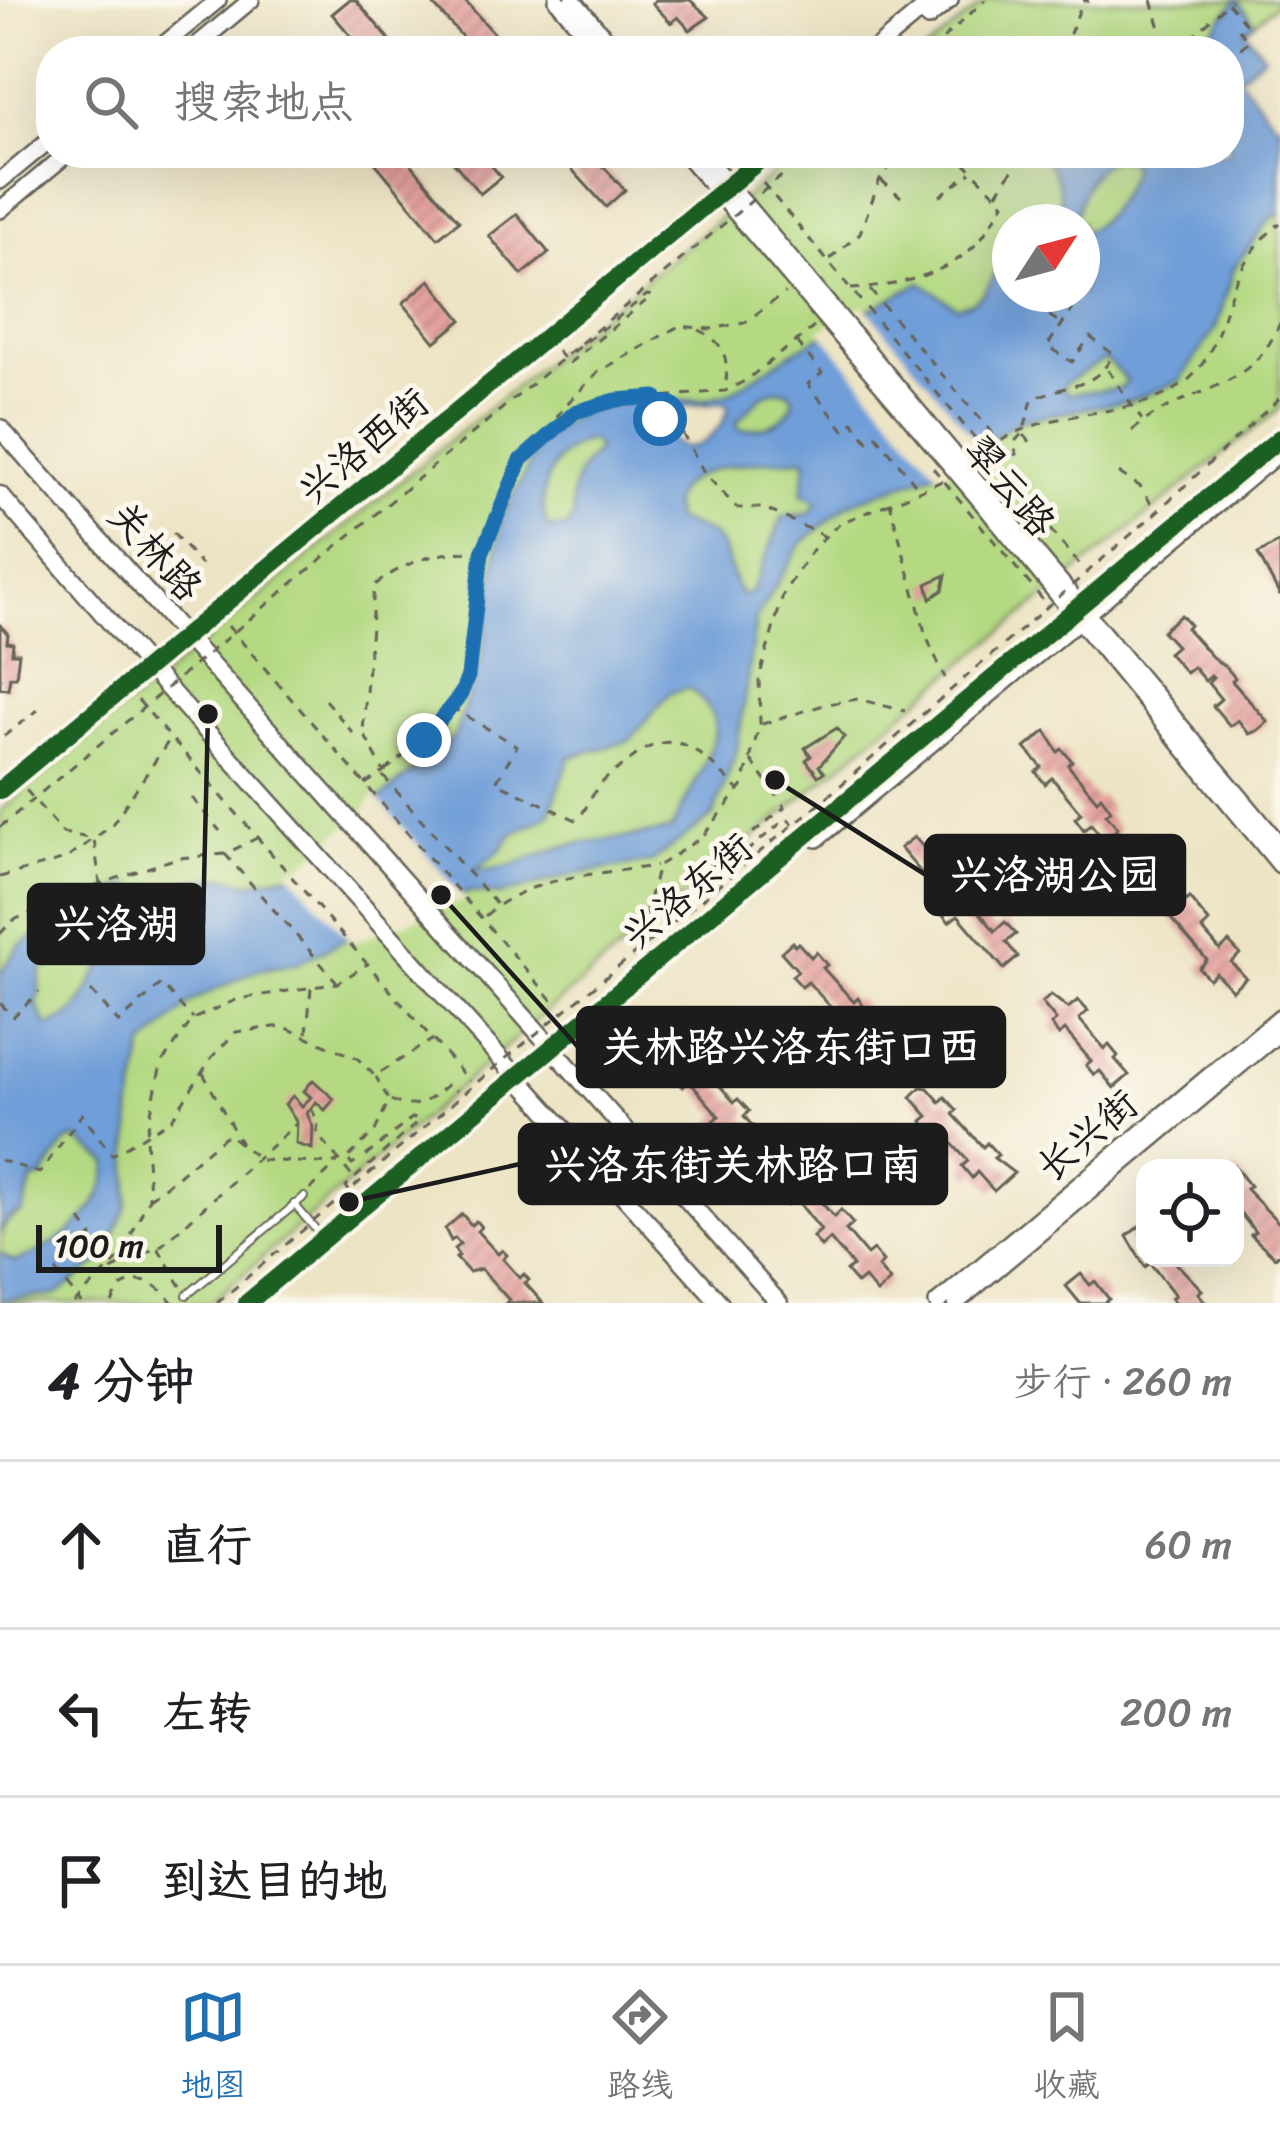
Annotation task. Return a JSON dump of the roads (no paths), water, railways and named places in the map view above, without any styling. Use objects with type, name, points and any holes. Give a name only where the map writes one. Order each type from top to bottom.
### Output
[{"type":"main road","name":"关林路","points":[[0,428],[556,1050]]},
{"type":"main road","name":"关林路","points":[[0,495],[518,1080]]},
{"type":"main road","points":[[556,1050],[779,1303]]},
{"type":"main road","points":[[518,1080],[720,1303]]},
{"type":"street","points":[[175,36],[218,0]]},
{"type":"street","points":[[208,36],[251,0]]},
{"type":"street","points":[[557,0],[587,36]]},
{"type":"street","points":[[573,0],[603,36]]},
{"type":"street","points":[[891,36],[934,0]]},
{"type":"street","points":[[907,36],[950,0]]},
{"type":"street","points":[[0,181],[36,151]]},
{"type":"street","points":[[0,210],[50,168]]},
{"type":"street","name":"翠云路","points":[[701,168],[721,186]]},
{"type":"street","name":"翠云路","points":[[711,168],[824,317],[979,490],[1280,865]]},
{"type":"street","name":"兴洛西街","points":[[721,186],[738,168]]},
{"type":"street","name":"兴洛西街","points":[[0,777],[747,168]]},
{"type":"street","name":"兴洛东街","points":[[247,1303],[1079,613],[1280,438]]},
{"type":"street","name":"兴洛东街","points":[[1079,613],[1280,452]]},
{"type":"street","name":"翠云路","points":[[1079,613],[1280,845]]},
{"type":"street","name":"兴洛西街","points":[[0,790],[145,662]]},
{"type":"street","name":"长兴街","points":[[937,1303],[1280,1017]]},
{"type":"street","name":"长兴街","points":[[956,1303],[1280,1032]]},
{"type":"street","name":"兴洛东街","points":[[259,1303],[518,1080]]},
{"type":"lane","points":[[187,1295],[304,1196]]},
{"type":"lane","points":[[294,1204],[323,1239]]},
{"type":"water","points":[[1237,0],[1255,23],[1245,31],[1264,55],[1244,72],[1244,36],[1207,36]]},
{"type":"water","points":[[1244,84],[1280,123],[1280,213],[1269,220],[1234,268],[1216,328],[1179,382],[1132,400],[1020,420],[936,472],[848,504],[801,544],[756,618],[737,750],[713,816],[652,862],[574,874],[500,895],[470,892],[348,938],[298,963],[257,970],[194,1000],[144,1047],[131,1111],[127,1205],[106,1257],[56,1295],[0,1300],[0,1253],[14,1262],[48,1247],[78,1225],[99,1196],[108,1162],[75,1138],[65,1143],[42,1178],[33,1179],[22,1213],[10,1217],[0,1232],[0,974],[19,946],[121,887],[167,888],[196,879],[228,877],[249,883],[305,871],[378,800],[454,737],[482,657],[502,520],[539,445],[562,424],[620,403],[704,400],[728,394],[796,350],[921,282],[956,307],[979,297],[992,279],[992,312],[1100,312],[1100,220],[1114,204],[1131,168],[1244,168]],"holes":[[[1105,359],[1127,380],[1122,388],[1068,394],[1063,389],[1065,383]],[[788,391],[794,400],[785,415],[773,424],[740,430],[736,423],[761,396]],[[729,406],[723,421],[712,435],[689,447],[677,445],[659,427],[632,417],[636,410]],[[591,440],[598,450],[576,480],[574,515],[567,527],[548,528],[543,500],[549,474],[565,452]],[[807,459],[802,494],[818,502],[809,514],[783,516],[752,591],[742,596],[717,541],[675,519],[674,500],[683,485],[699,475],[745,463]],[[689,688],[710,711],[714,739],[672,829],[567,846],[513,865],[475,870],[500,851],[511,835],[549,815],[570,757],[629,741],[670,693]],[[121,906],[138,907],[145,925],[109,957],[79,1006],[47,1026],[37,1007],[41,972],[60,940]]]},
{"type":"water","points":[[1051,168],[1098,168],[1079,204],[1061,204]]},
{"type":"place","name":"兴洛湖","points":[[208,714]]},
{"type":"place","name":"兴洛湖公园","points":[[775,780]]},
{"type":"place","name":"关林路兴洛东街口西","points":[[441,895]]},
{"type":"place","name":"兴洛东街关林路口南","points":[[349,1202]]}]
